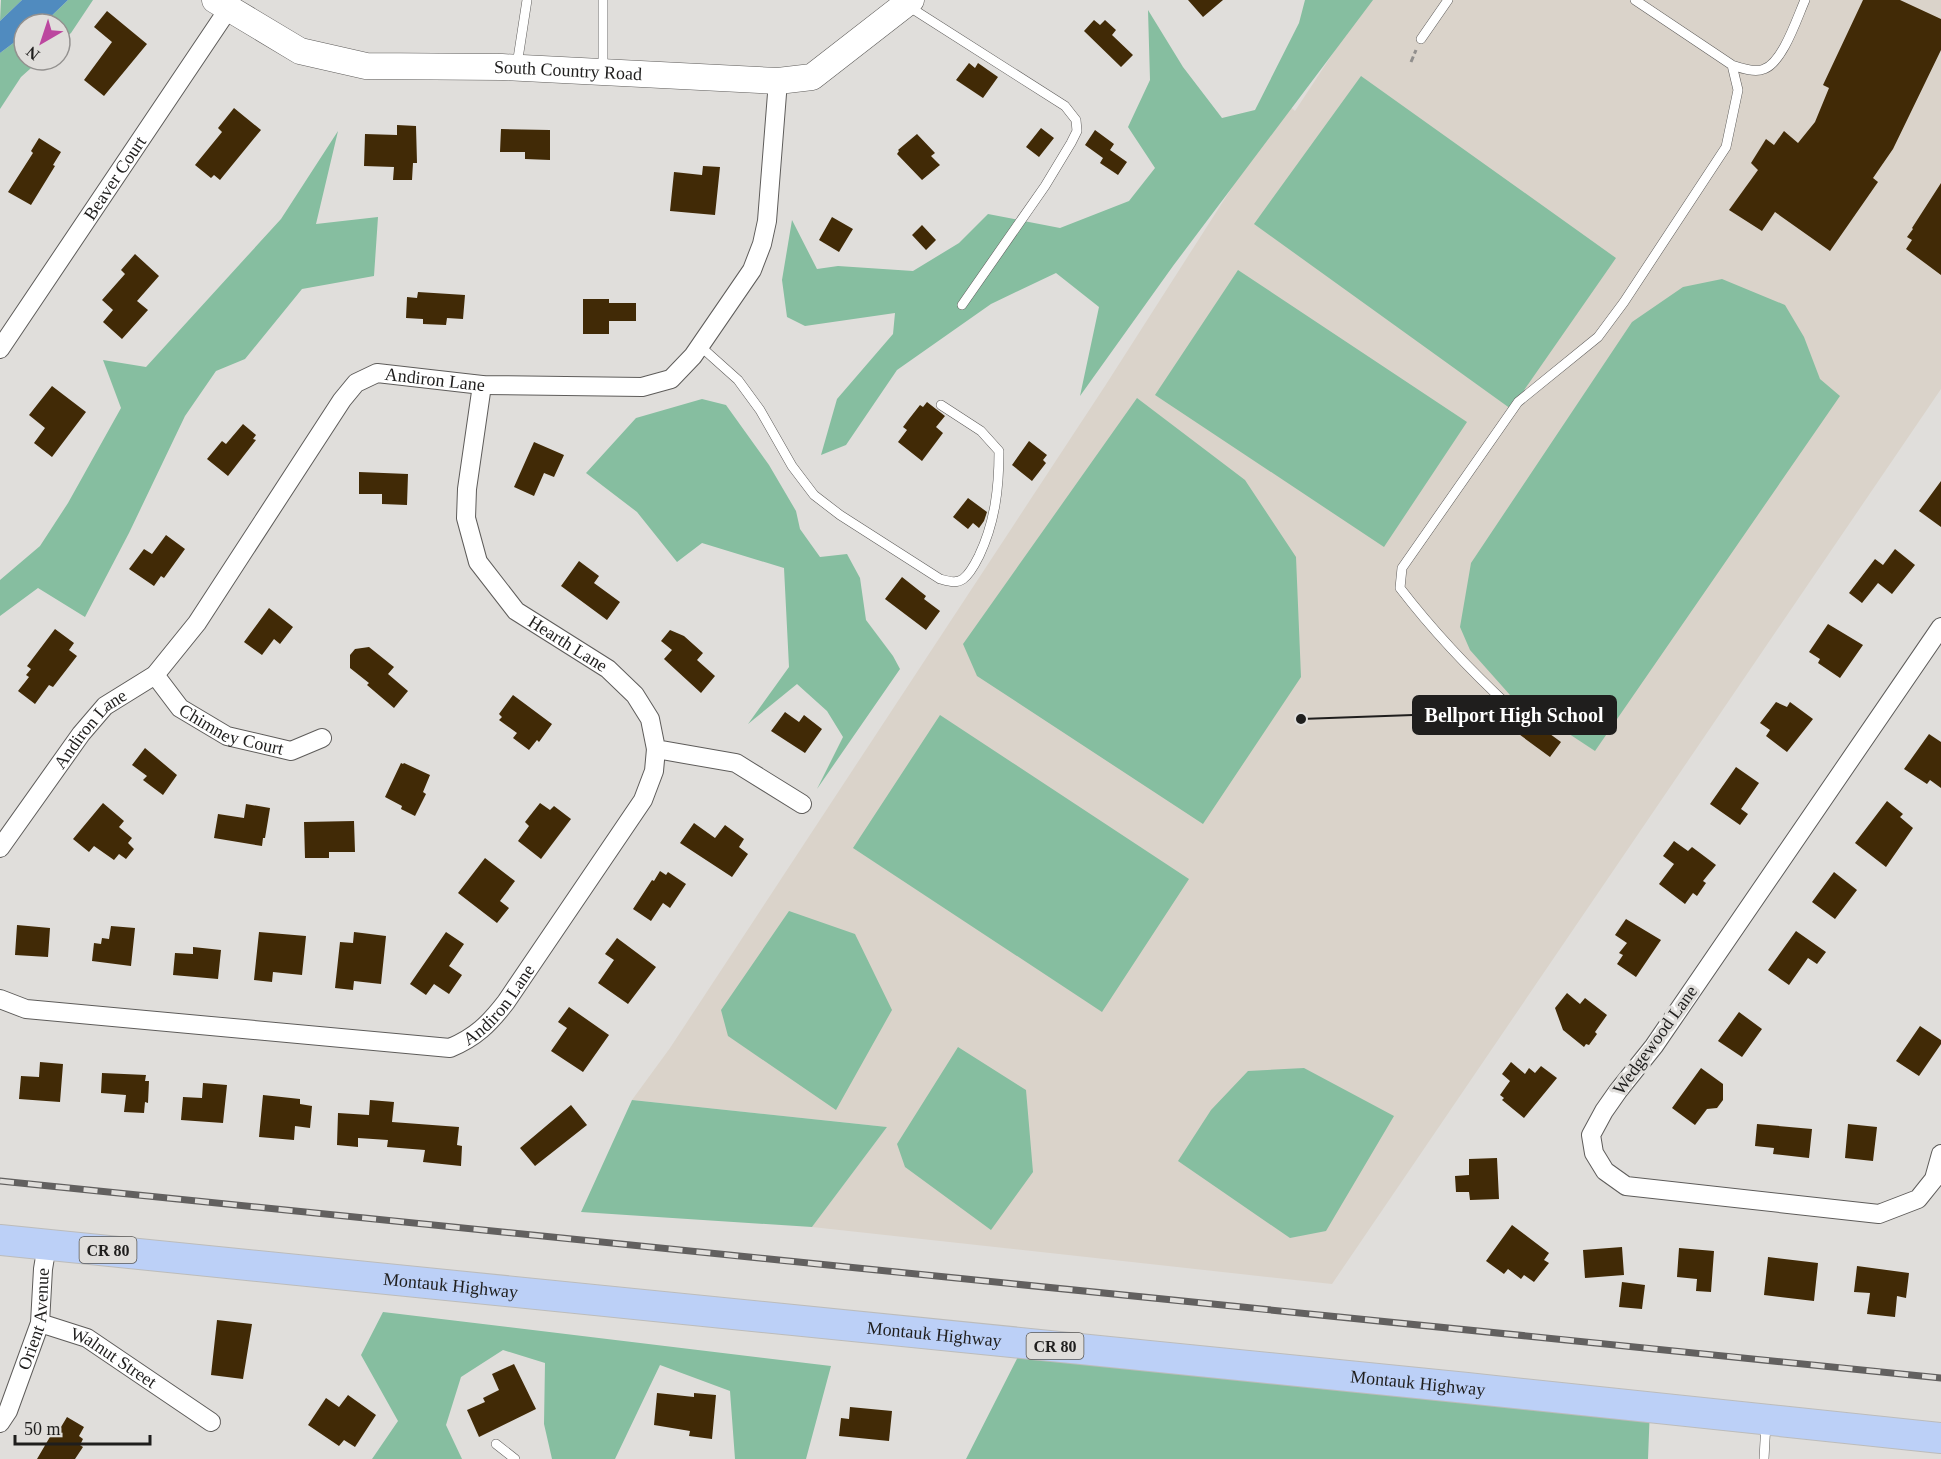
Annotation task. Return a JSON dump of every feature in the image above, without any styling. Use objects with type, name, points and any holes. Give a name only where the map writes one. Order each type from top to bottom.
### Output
[{"type":"main road","name":"South Country Road","points":[[222,4],[300,51],[366,66],[517,68],[778,81],[812,77],[908,2]]},
{"type":"main road","name":"Montauk Highway","points":[[0,1240],[954,1335],[1941,1438]]},
{"type":"street","name":"Beaver Court","points":[[0,349],[222,4]]},
{"type":"street","name":"Andiron Lane","points":[[0,848],[81,734],[105,706],[155,675],[197,623],[342,400],[356,383],[377,373],[482,385],[642,387],[671,379],[693,356],[752,270],[762,244],[767,221],[778,81]]},
{"type":"street","name":"Hearth Lane","points":[[482,385],[467,489],[466,518],[478,562],[516,611],[608,669],[634,695],[650,719],[656,749]]},
{"type":"street","name":"Wedgewood Lane","points":[[1938,1184],[1918,1199],[1879,1215],[1626,1186],[1605,1171],[1594,1153],[1591,1135],[1617,1091],[1654,1046],[1941,627]]},
{"type":"street","name":"Chimney Court","points":[[155,675],[180,708],[227,736],[291,751],[322,738]]},
{"type":"street","name":"Andiron Lane","points":[[0,999],[26,1009],[450,1048],[476,1035],[489,1024],[506,1002],[643,800],[654,771],[656,749]]},
{"type":"street","points":[[656,749],[736,763],[802,804]]},
{"type":"street","points":[[1938,1184],[1941,1154]]},
{"type":"street","name":"Orient Avenue","points":[[0,1423],[8,1411],[40,1323],[43,1269],[47,1245]]},
{"type":"street","name":"Walnut Street","points":[[40,1323],[87,1338],[211,1422]]},
{"type":"lane","points":[[517,68],[527,0]]},
{"type":"lane","points":[[603,0],[603,72]]},
{"type":"lane","points":[[1421,39],[1448,0]]},
{"type":"lane","points":[[1635,0],[1732,65],[1747,70],[1763,70],[1775,62],[1805,0]]},
{"type":"lane","points":[[908,2],[1065,106],[1076,120],[1077,131],[1045,186],[963,305]]},
{"type":"lane","points":[[1511,708],[1491,690],[1407,597],[1400,588],[1402,568],[1518,402],[1598,337],[1624,302],[1726,147],[1737,90],[1732,65]]},
{"type":"lane","points":[[700,346],[738,380],[760,410],[792,466],[814,495],[840,515],[940,579],[952,582],[962,579],[973,568],[988,536],[998,493],[999,451],[981,431],[941,405]]},
{"type":"lane","points":[[1764,1459],[1767,1420]]},
{"type":"lane","points":[[496,1444],[515,1459]]},
{"type":"shaded area","points":[[1368,0],[1941,0],[1941,389],[1332,1284],[812,1227],[887,1127],[632,1100],[670,1048],[1105,386],[1286,103],[1295,111]]},
{"type":"green space","points":[[1,0],[22,0],[0,21]]},
{"type":"green space","points":[[68,0],[93,0],[72,32],[72,12],[56,12]]},
{"type":"green space","points":[[1305,0],[1373,0],[1173,266],[1080,396],[1099,307],[1056,273],[991,304],[897,370],[846,445],[821,455],[837,399],[893,334],[895,313],[805,326],[787,317],[782,280],[792,220],[817,269],[838,266],[913,271],[959,243],[988,214],[1060,228],[1129,201],[1155,168],[1128,127],[1150,80],[1148,10],[1183,67],[1222,118],[1255,110],[1299,23]]},
{"type":"green space","points":[[12,44],[12,72],[27,72],[0,109],[0,53]]},
{"type":"green space","points":[[1361,76],[1616,258],[1511,409],[1254,224]]},
{"type":"green space","points":[[338,131],[316,224],[378,217],[374,276],[302,289],[245,359],[216,371],[185,416],[129,533],[85,617],[38,588],[0,616],[0,580],[40,546],[68,503],[121,408],[103,360],[146,367],[281,219]]},
{"type":"green space","points":[[1238,270],[1467,422],[1384,547],[1155,395]]},
{"type":"green space","points":[[1722,279],[1785,305],[1804,337],[1820,379],[1840,396],[1595,751],[1510,695],[1470,650],[1460,627],[1471,563],[1632,322],[1683,287]]},
{"type":"green space","points":[[1137,398],[1245,480],[1296,557],[1301,677],[1203,824],[977,676],[963,644]]},
{"type":"green space","points":[[702,399],[726,405],[769,465],[796,511],[800,529],[820,557],[847,554],[860,578],[866,620],[900,669],[817,789],[843,737],[827,711],[797,684],[748,724],[789,667],[784,568],[702,543],[677,562],[637,512],[586,473],[636,418]]},
{"type":"green space","points":[[940,715],[1189,879],[1102,1012],[853,848]]},
{"type":"green space","points":[[789,911],[855,934],[892,1010],[836,1110],[728,1036],[721,1010]]},
{"type":"green space","points":[[958,1047],[1026,1090],[1033,1172],[991,1230],[905,1167],[897,1144]]},
{"type":"green space","points":[[1304,1068],[1394,1116],[1326,1231],[1290,1238],[1178,1161],[1211,1110],[1248,1071]]},
{"type":"green space","points":[[632,1100],[887,1127],[812,1227],[581,1212]]},
{"type":"green space","points":[[383,1312],[831,1366],[806,1459],[735,1459],[730,1391],[660,1365],[615,1459],[552,1459],[544,1424],[545,1363],[503,1350],[461,1377],[446,1425],[462,1459],[372,1459],[398,1421],[361,1355]]},
{"type":"green space","points":[[1025,1343],[1650,1407],[1648,1459],[966,1459]]},
{"type":"water","points":[[22,0],[68,0],[56,12],[12,12],[12,44],[0,53],[0,21]]},
{"type":"building","points":[[1188,0],[1223,0],[1203,17]]},
{"type":"building","points":[[1863,0],[1900,0],[1941,19],[1941,50],[1893,149],[1873,178],[1878,182],[1830,251],[1775,212],[1762,231],[1729,210],[1758,170],[1751,163],[1766,139],[1774,145],[1784,131],[1798,143],[1815,122],[1829,88],[1823,85]]},
{"type":"building","points":[[107,11],[147,44],[104,96],[84,80],[112,42],[94,27]]},
{"type":"building","points":[[1094,20],[1100,25],[1105,20],[1116,30],[1112,35],[1133,55],[1121,67],[1084,31]]},
{"type":"building","points":[[969,63],[975,68],[978,63],[998,77],[983,98],[956,80]]},
{"type":"building","points":[[234,108],[261,130],[220,180],[214,175],[211,178],[195,165],[222,132],[218,128]]},
{"type":"building","points":[[397,125],[416,126],[417,163],[413,163],[412,180],[393,180],[394,167],[364,166],[365,134],[397,135]]},
{"type":"building","points":[[1041,128],[1054,138],[1039,157],[1026,147]]},
{"type":"building","points":[[501,129],[550,130],[550,160],[525,159],[525,152],[500,152]]},
{"type":"building","points":[[1095,130],[1114,144],[1110,150],[1127,162],[1118,175],[1100,163],[1103,158],[1085,145]]},
{"type":"building","points":[[917,134],[935,153],[931,156],[940,165],[922,180],[897,154],[898,150]]},
{"type":"building","points":[[39,138],[61,152],[31,205],[8,192],[33,153],[31,151]]},
{"type":"building","points":[[703,166],[720,167],[715,215],[670,211],[674,172],[702,175]]},
{"type":"building","points":[[1941,183],[1941,275],[1906,249],[1912,240],[1907,237]]},
{"type":"building","points":[[832,217],[853,229],[839,252],[819,240]]},
{"type":"building","points":[[922,225],[936,240],[926,250],[912,235]]},
{"type":"building","points":[[135,254],[159,276],[137,301],[148,310],[122,339],[103,322],[113,310],[102,300],[125,274],[121,270]]},
{"type":"building","points":[[418,292],[465,295],[463,319],[447,318],[446,325],[423,324],[423,319],[406,318],[407,297],[417,298]]},
{"type":"building","points":[[583,299],[609,299],[609,303],[636,303],[636,321],[609,321],[609,334],[583,334]]},
{"type":"building","points":[[52,386],[86,412],[52,457],[34,443],[45,428],[29,415]]},
{"type":"building","points":[[927,402],[945,416],[936,427],[943,433],[922,461],[898,442],[907,430],[903,427],[920,405],[923,407]]},
{"type":"building","points":[[243,424],[256,435],[253,439],[256,440],[228,476],[207,459],[222,441],[226,444]]},
{"type":"building","points":[[1029,441],[1047,455],[1043,460],[1046,463],[1032,481],[1012,465]]},
{"type":"building","points":[[534,442],[564,455],[554,477],[544,473],[534,496],[514,487]]},
{"type":"building","points":[[359,472],[408,474],[407,505],[382,504],[382,494],[359,494]]},
{"type":"building","points":[[1941,481],[1941,527],[1919,511]]},
{"type":"building","points":[[968,498],[987,512],[979,528],[973,523],[968,529],[953,517]]},
{"type":"building","points":[[166,535],[185,549],[164,578],[161,576],[154,586],[129,569],[144,549],[152,554]]},
{"type":"building","points":[[1895,549],[1915,565],[1892,594],[1878,583],[1862,603],[1849,593],[1875,559],[1883,565]]},
{"type":"building","points":[[579,561],[599,576],[594,583],[620,602],[607,620],[561,586]]},
{"type":"building","points":[[902,577],[926,596],[924,599],[940,611],[926,630],[885,599]]},
{"type":"building","points":[[269,608],[293,627],[280,644],[274,639],[262,655],[244,642]]},
{"type":"building","points":[[1828,624],[1863,645],[1840,678],[1818,663],[1820,659],[1809,652]]},
{"type":"building","points":[[55,629],[74,643],[69,650],[77,656],[53,687],[49,685],[35,704],[18,691],[29,677],[26,675],[31,669],[27,666]]},
{"type":"building","points":[[670,630],[684,636],[703,653],[697,660],[715,676],[701,693],[664,659],[672,650],[661,641]]},
{"type":"building","points":[[369,647],[394,667],[388,674],[408,691],[394,708],[350,668],[350,655],[355,649]]},
{"type":"building","points":[[513,695],[552,724],[539,742],[537,740],[529,750],[513,738],[517,733],[499,720],[502,717],[499,714]]},
{"type":"building","points":[[1776,702],[1787,707],[1790,702],[1813,719],[1787,752],[1766,736],[1770,730],[1760,723]]},
{"type":"building","points":[[1517,710],[1561,742],[1550,757],[1501,721],[1507,713],[1512,715]]},
{"type":"building","points":[[785,712],[799,722],[804,715],[822,729],[805,753],[771,731]]},
{"type":"building","points":[[1929,734],[1941,742],[1941,788],[1930,780],[1927,784],[1904,769]]},
{"type":"building","points":[[145,748],[177,775],[163,795],[143,780],[147,776],[132,765]]},
{"type":"building","points":[[401,763],[430,775],[423,792],[426,794],[415,816],[385,797]]},
{"type":"building","points":[[1736,767],[1759,783],[1741,809],[1748,814],[1740,825],[1710,804]]},
{"type":"building","points":[[1887,801],[1903,814],[1900,817],[1913,828],[1886,867],[1855,843]]},
{"type":"building","points":[[103,803],[124,821],[119,827],[132,838],[128,843],[134,849],[126,859],[119,854],[114,860],[94,846],[89,852],[73,839]]},
{"type":"building","points":[[540,803],[550,810],[554,806],[571,819],[541,859],[518,841],[529,826],[525,822]]},
{"type":"building","points":[[246,804],[270,808],[262,846],[214,838],[218,814],[244,818]]},
{"type":"building","points":[[354,821],[355,852],[329,852],[329,858],[305,858],[304,822]]},
{"type":"building","points":[[694,823],[715,838],[725,825],[744,839],[739,847],[748,854],[732,877],[680,843]]},
{"type":"building","points":[[1674,841],[1688,851],[1692,847],[1716,865],[1703,881],[1706,883],[1697,896],[1693,893],[1685,904],[1659,884],[1674,864],[1663,856]]},
{"type":"building","points":[[485,858],[515,881],[500,901],[509,908],[497,923],[458,893]]},
{"type":"building","points":[[660,871],[666,875],[668,872],[686,884],[670,908],[663,903],[651,921],[633,909]]},
{"type":"building","points":[[1834,872],[1857,890],[1835,919],[1812,902]]},
{"type":"building","points":[[1626,919],[1661,940],[1636,977],[1617,964],[1623,955],[1619,953],[1627,943],[1615,935]]},
{"type":"building","points":[[17,925],[50,928],[48,957],[15,955]]},
{"type":"building","points":[[111,926],[135,928],[131,966],[92,961],[94,943],[101,944],[102,938],[109,939]]},
{"type":"building","points":[[1796,931],[1826,952],[1817,964],[1808,958],[1789,985],[1768,970]]},
{"type":"building","points":[[259,932],[306,936],[302,975],[273,972],[272,982],[254,980]]},
{"type":"building","points":[[354,932],[386,936],[381,984],[354,981],[353,990],[335,988],[340,942],[353,943]]},
{"type":"building","points":[[446,932],[464,944],[449,966],[462,975],[449,994],[434,984],[426,995],[410,984]]},
{"type":"building","points":[[617,938],[656,967],[628,1004],[598,983],[614,960],[605,954]]},
{"type":"building","points":[[193,947],[221,950],[218,979],[173,975],[175,953],[193,954]]},
{"type":"building","points":[[1567,993],[1580,1004],[1585,998],[1607,1015],[1595,1032],[1597,1034],[1589,1045],[1586,1044],[1584,1047],[1563,1030],[1555,1008]]},
{"type":"building","points":[[569,1007],[609,1035],[583,1072],[551,1051],[567,1028],[558,1022]]},
{"type":"building","points":[[1739,1012],[1762,1029],[1742,1057],[1718,1041]]},
{"type":"building","points":[[1920,1026],[1941,1040],[1941,1044],[1919,1076],[1896,1061]]},
{"type":"building","points":[[40,1062],[63,1064],[60,1102],[19,1099],[21,1076],[39,1077]]},
{"type":"building","points":[[1511,1062],[1525,1074],[1529,1068],[1535,1073],[1541,1066],[1557,1078],[1524,1118],[1502,1100],[1504,1098],[1500,1095],[1510,1081],[1502,1074]]},
{"type":"building","points":[[1701,1068],[1723,1084],[1723,1100],[1717,1108],[1707,1109],[1695,1125],[1672,1108]]},
{"type":"building","points":[[102,1073],[146,1075],[145,1081],[149,1081],[148,1103],[145,1102],[144,1113],[124,1112],[126,1095],[101,1093]]},
{"type":"building","points":[[203,1083],[227,1085],[223,1123],[181,1120],[183,1097],[202,1098]]},
{"type":"building","points":[[263,1095],[300,1099],[300,1104],[312,1106],[310,1128],[295,1126],[294,1140],[259,1137]]},
{"type":"building","points":[[370,1100],[394,1102],[392,1122],[459,1127],[457,1145],[462,1146],[461,1166],[423,1162],[425,1150],[387,1147],[388,1140],[358,1138],[358,1147],[337,1145],[338,1113],[369,1115]]},
{"type":"building","points":[[571,1105],[587,1125],[535,1166],[520,1148]]},
{"type":"building","points":[[1757,1124],[1812,1129],[1809,1158],[1773,1154],[1774,1148],[1755,1146]]},
{"type":"building","points":[[1848,1124],[1877,1127],[1873,1161],[1845,1158]]},
{"type":"building","points":[[1497,1158],[1499,1199],[1470,1200],[1469,1192],[1456,1192],[1455,1176],[1469,1175],[1469,1159]]},
{"type":"building","points":[[1512,1225],[1549,1253],[1544,1260],[1549,1263],[1534,1282],[1524,1275],[1521,1279],[1508,1269],[1504,1274],[1486,1261]]},
{"type":"building","points":[[1622,1247],[1624,1275],[1585,1278],[1583,1250]]},
{"type":"building","points":[[1679,1248],[1714,1251],[1711,1292],[1696,1291],[1697,1279],[1677,1277]]},
{"type":"building","points":[[1768,1257],[1818,1263],[1814,1301],[1764,1295]]},
{"type":"building","points":[[1857,1266],[1909,1273],[1906,1298],[1897,1296],[1895,1317],[1867,1314],[1870,1293],[1854,1292]]},
{"type":"building","points":[[1622,1282],[1645,1285],[1642,1309],[1619,1307]]},
{"type":"building","points":[[217,1320],[252,1324],[243,1379],[211,1375]]},
{"type":"building","points":[[514,1364],[536,1409],[479,1437],[467,1410],[485,1402],[483,1398],[499,1390],[492,1374]]},
{"type":"building","points":[[657,1393],[694,1397],[694,1393],[716,1395],[712,1439],[689,1436],[690,1431],[654,1425]]},
{"type":"building","points":[[348,1395],[376,1415],[355,1447],[344,1440],[339,1446],[308,1425],[326,1398],[339,1407]]},
{"type":"building","points":[[850,1407],[892,1411],[889,1441],[839,1436],[841,1418],[849,1419]]},
{"type":"building","points":[[67,1417],[84,1427],[79,1436],[83,1439],[80,1445],[83,1447],[75,1459],[37,1459],[54,1430],[58,1432]]},
{"type":"railway","points":[[0,1181],[1941,1378]]},
{"type":"place","name":"Bellport High School","points":[[1301,719]]}]
